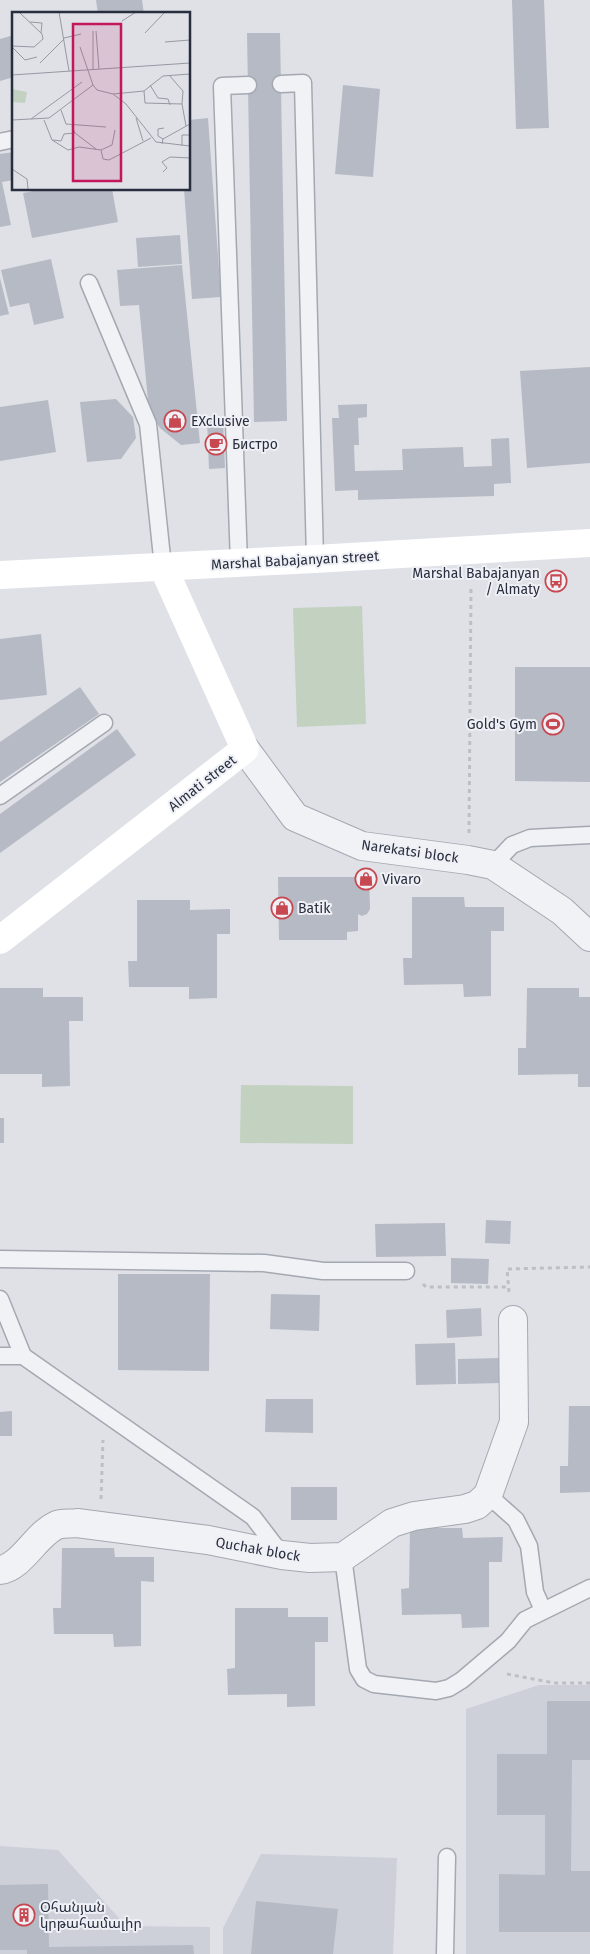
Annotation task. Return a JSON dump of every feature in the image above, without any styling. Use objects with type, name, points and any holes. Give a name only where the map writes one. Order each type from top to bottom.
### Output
[{"type":"main road","name":"Marshal Babajanyan street","points":[[0,575],[590,543]]},
{"type":"main road","name":"Almati street","points":[[0,940],[245,749],[163,567]]},
{"type":"street","name":"Narekatsi block","points":[[245,749],[295,816],[362,846],[481,862],[562,911],[590,937]]},
{"type":"street","points":[[343,1557],[392,1523],[414,1516],[465,1510],[477,1505],[488,1495],[514,1422],[513,1320]]},
{"type":"street","name":"Quchak block","points":[[0,1570],[16,1561],[46,1531],[59,1524],[77,1523],[208,1540],[282,1555],[310,1558],[343,1557]]},
{"type":"lane","points":[[281,84],[303,83],[315,559]]},
{"type":"lane","points":[[239,563],[222,86],[248,85]]},
{"type":"lane","points":[[89,283],[148,424],[163,567]]},
{"type":"lane","points":[[0,796],[104,723]]},
{"type":"lane","points":[[481,862],[512,845],[530,838],[590,835]]},
{"type":"lane","points":[[0,1259],[264,1263],[323,1271],[406,1271]]},
{"type":"lane","points":[[0,1299],[23,1356],[253,1517],[282,1555]]},
{"type":"lane","points":[[0,1356],[23,1356]]},
{"type":"lane","points":[[488,1495],[516,1520],[529,1546],[535,1592],[543,1610]]},
{"type":"lane","points":[[343,1557],[358,1669],[364,1678],[374,1684],[436,1691],[449,1688],[462,1680],[508,1641],[525,1620],[590,1588]]},
{"type":"lane","points":[[445,1954],[447,1857]]},
{"type":"path","points":[[471,588],[481,862]]},
{"type":"path","points":[[513,1320],[507,1269],[590,1267]]},
{"type":"path","points":[[406,1271],[426,1286],[509,1288]]},
{"type":"path","points":[[100,1526],[104,1412]]},
{"type":"path","points":[[462,1680],[508,1674],[554,1684],[590,1683]]},
{"type":"shaded area","points":[[539,1685],[590,1685],[590,1954],[466,1954],[466,1709]]},
{"type":"shaded area","points":[[0,1846],[58,1850],[126,1926],[210,1927],[210,1954],[0,1954]]},
{"type":"shaded area","points":[[261,1854],[397,1858],[393,1954],[223,1954],[223,1928]]},
{"type":"green space","points":[[362,606],[366,724],[297,727],[293,608]]},
{"type":"green space","points":[[241,1085],[353,1086],[353,1144],[240,1143]]},
{"type":"building","points":[[96,0],[142,0],[144,12],[98,12]]},
{"type":"building","points":[[512,0],[544,0],[549,128],[516,129]]},
{"type":"building","points":[[247,33],[280,33],[287,421],[254,422]]},
{"type":"building","points":[[12,36],[12,78],[0,81],[0,39]]},
{"type":"building","points":[[343,85],[380,89],[373,177],[335,174]]},
{"type":"building","points":[[208,118],[221,297],[192,299],[184,190],[190,190],[190,120]]},
{"type":"building","points":[[12,152],[12,180],[2,182],[11,225],[0,227],[0,154]]},
{"type":"building","points":[[39,190],[112,190],[118,222],[32,238],[23,193]]},
{"type":"building","points":[[180,235],[182,264],[138,267],[136,238]]},
{"type":"building","points":[[51,259],[64,318],[34,325],[29,303],[10,307],[1,270]]},
{"type":"building","points":[[182,265],[200,443],[181,445],[160,428],[149,411],[139,305],[120,306],[117,270]]},
{"type":"building","points":[[0,278],[9,314],[0,316]]},
{"type":"building","points":[[590,367],[590,463],[527,468],[520,371]]},
{"type":"building","points":[[116,399],[133,417],[136,438],[121,459],[87,462],[80,402]]},
{"type":"building","points":[[48,400],[56,452],[0,461],[0,407]]},
{"type":"building","points":[[367,404],[367,417],[358,418],[359,445],[354,445],[355,471],[403,470],[402,449],[463,447],[464,467],[492,466],[491,439],[509,438],[511,483],[494,484],[494,496],[358,500],[358,490],[335,491],[332,418],[339,418],[338,405]]},
{"type":"building","name":"Бистро","points":[[207,420],[223,420],[225,468],[209,469]]},
{"type":"building","points":[[41,634],[47,695],[0,700],[0,639]]},
{"type":"building","name":"Gold's Gym","points":[[515,667],[590,667],[590,782],[515,781]]},
{"type":"building","points":[[80,687],[99,714],[0,782],[0,742]]},
{"type":"building","points":[[117,729],[136,755],[0,853],[0,814]]},
{"type":"building","points":[[365,871],[369,875],[370,909],[367,914],[362,916],[358,914],[358,931],[347,932],[347,940],[279,940],[278,877],[358,877],[361,872]]},
{"type":"building","points":[[412,897],[464,897],[465,907],[504,907],[504,931],[491,931],[491,996],[464,997],[463,984],[404,985],[403,958],[412,958]]},
{"type":"building","points":[[137,900],[190,900],[190,910],[230,909],[230,934],[217,934],[217,998],[189,999],[189,987],[129,987],[128,961],[137,961]]},
{"type":"building","points":[[0,988],[43,988],[43,997],[83,997],[83,1021],[69,1021],[70,1086],[42,1087],[42,1074],[0,1074]]},
{"type":"building","points":[[527,988],[579,988],[579,997],[590,997],[590,1087],[578,1087],[578,1074],[518,1075],[518,1048],[526,1048]]},
{"type":"building","points":[[0,1118],[4,1118],[4,1143],[0,1143]]},
{"type":"building","points":[[486,1220],[511,1221],[510,1244],[485,1243]]},
{"type":"building","points":[[445,1223],[446,1256],[376,1257],[375,1224]]},
{"type":"building","points":[[451,1258],[489,1259],[488,1284],[451,1283]]},
{"type":"building","points":[[118,1274],[210,1274],[209,1371],[118,1370]]},
{"type":"building","points":[[271,1294],[320,1295],[319,1331],[270,1329]]},
{"type":"building","points":[[481,1308],[482,1336],[447,1338],[446,1310]]},
{"type":"building","points":[[455,1343],[456,1384],[416,1385],[415,1344]]},
{"type":"building","points":[[501,1358],[502,1383],[458,1384],[458,1359]]},
{"type":"building","points":[[266,1399],[313,1399],[313,1433],[265,1432]]},
{"type":"building","points":[[569,1406],[590,1406],[590,1492],[560,1493],[560,1466],[568,1466]]},
{"type":"building","points":[[12,1411],[12,1436],[0,1436],[0,1412]]},
{"type":"building","points":[[291,1487],[337,1487],[337,1520],[291,1520]]},
{"type":"building","points":[[410,1528],[462,1528],[463,1538],[503,1537],[502,1562],[489,1562],[489,1627],[462,1628],[461,1614],[402,1615],[401,1589],[409,1588]]},
{"type":"building","points":[[62,1548],[114,1548],[115,1557],[154,1557],[154,1582],[141,1581],[141,1646],[114,1647],[113,1634],[54,1634],[53,1608],[61,1608]]},
{"type":"building","points":[[235,1608],[288,1608],[288,1617],[328,1617],[328,1642],[315,1642],[315,1706],[287,1707],[287,1694],[228,1695],[227,1669],[235,1668]]},
{"type":"building","points":[[547,1701],[590,1701],[590,1760],[572,1760],[571,1871],[590,1871],[590,1932],[499,1932],[499,1874],[545,1875],[545,1815],[497,1815],[497,1754],[547,1754]]},
{"type":"building","name":"Օհանյան կրթահամալիր","points":[[48,1884],[49,1947],[193,1945],[194,1954],[27,1954],[27,1950],[0,1950],[0,1885]]},
{"type":"building","points":[[256,1901],[338,1909],[333,1954],[251,1954]]},
{"type":"place","name":"EXclusive","points":[[175,421]]},
{"type":"place","name":"Бистро","points":[[216,444]]},
{"type":"place","name":"Marshal Babajanyan / Almaty","points":[[556,581]]},
{"type":"place","name":"Gold's Gym","points":[[553,724]]},
{"type":"place","name":"Vivaro","points":[[366,879]]},
{"type":"place","name":"Batik","points":[[282,908]]},
{"type":"place","name":"Օհանյան կրթահամալիր","points":[[24,1915]]}]
